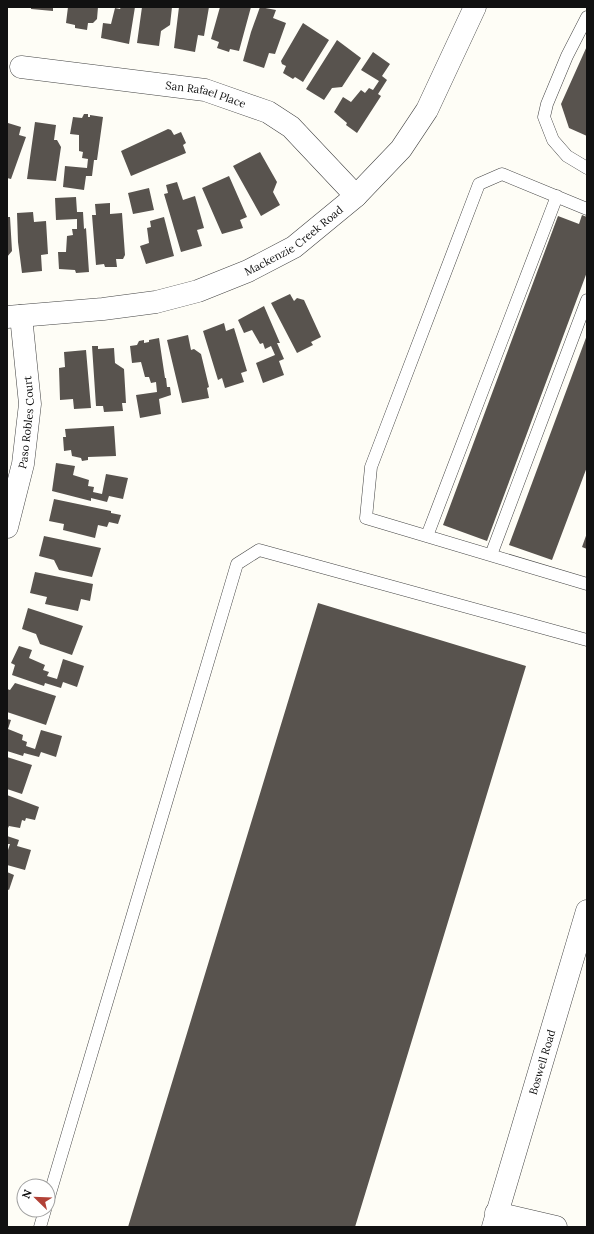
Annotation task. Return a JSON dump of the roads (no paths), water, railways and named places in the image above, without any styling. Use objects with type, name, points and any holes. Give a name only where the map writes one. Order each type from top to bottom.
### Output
[{"type":"street","name":"Mackenzie Creek Road","points":[[14,316],[156,302],[198,291],[248,271],[294,247],[356,196],[401,149],[427,110],[475,7]]},
{"type":"street","name":"San Rafael Place","points":[[21,67],[204,90],[268,112],[291,127],[356,196]]},
{"type":"street","name":"Paso Robles Court","points":[[7,527],[23,464],[30,404],[14,316]]},
{"type":"street","name":"Boswell Road","points":[[494,1220],[587,911]]},
{"type":"street","points":[[494,1220],[556,1227]]},
{"type":"lane","points":[[587,18],[567,56],[546,104],[544,117],[553,140],[567,156],[587,168]]},
{"type":"lane","points":[[587,209],[502,174],[479,184],[372,467],[366,518],[587,584]]},
{"type":"lane","points":[[427,536],[557,196]]},
{"type":"lane","points":[[491,555],[587,300]]},
{"type":"lane","points":[[55,1178],[237,564],[259,550],[587,640]]}]
